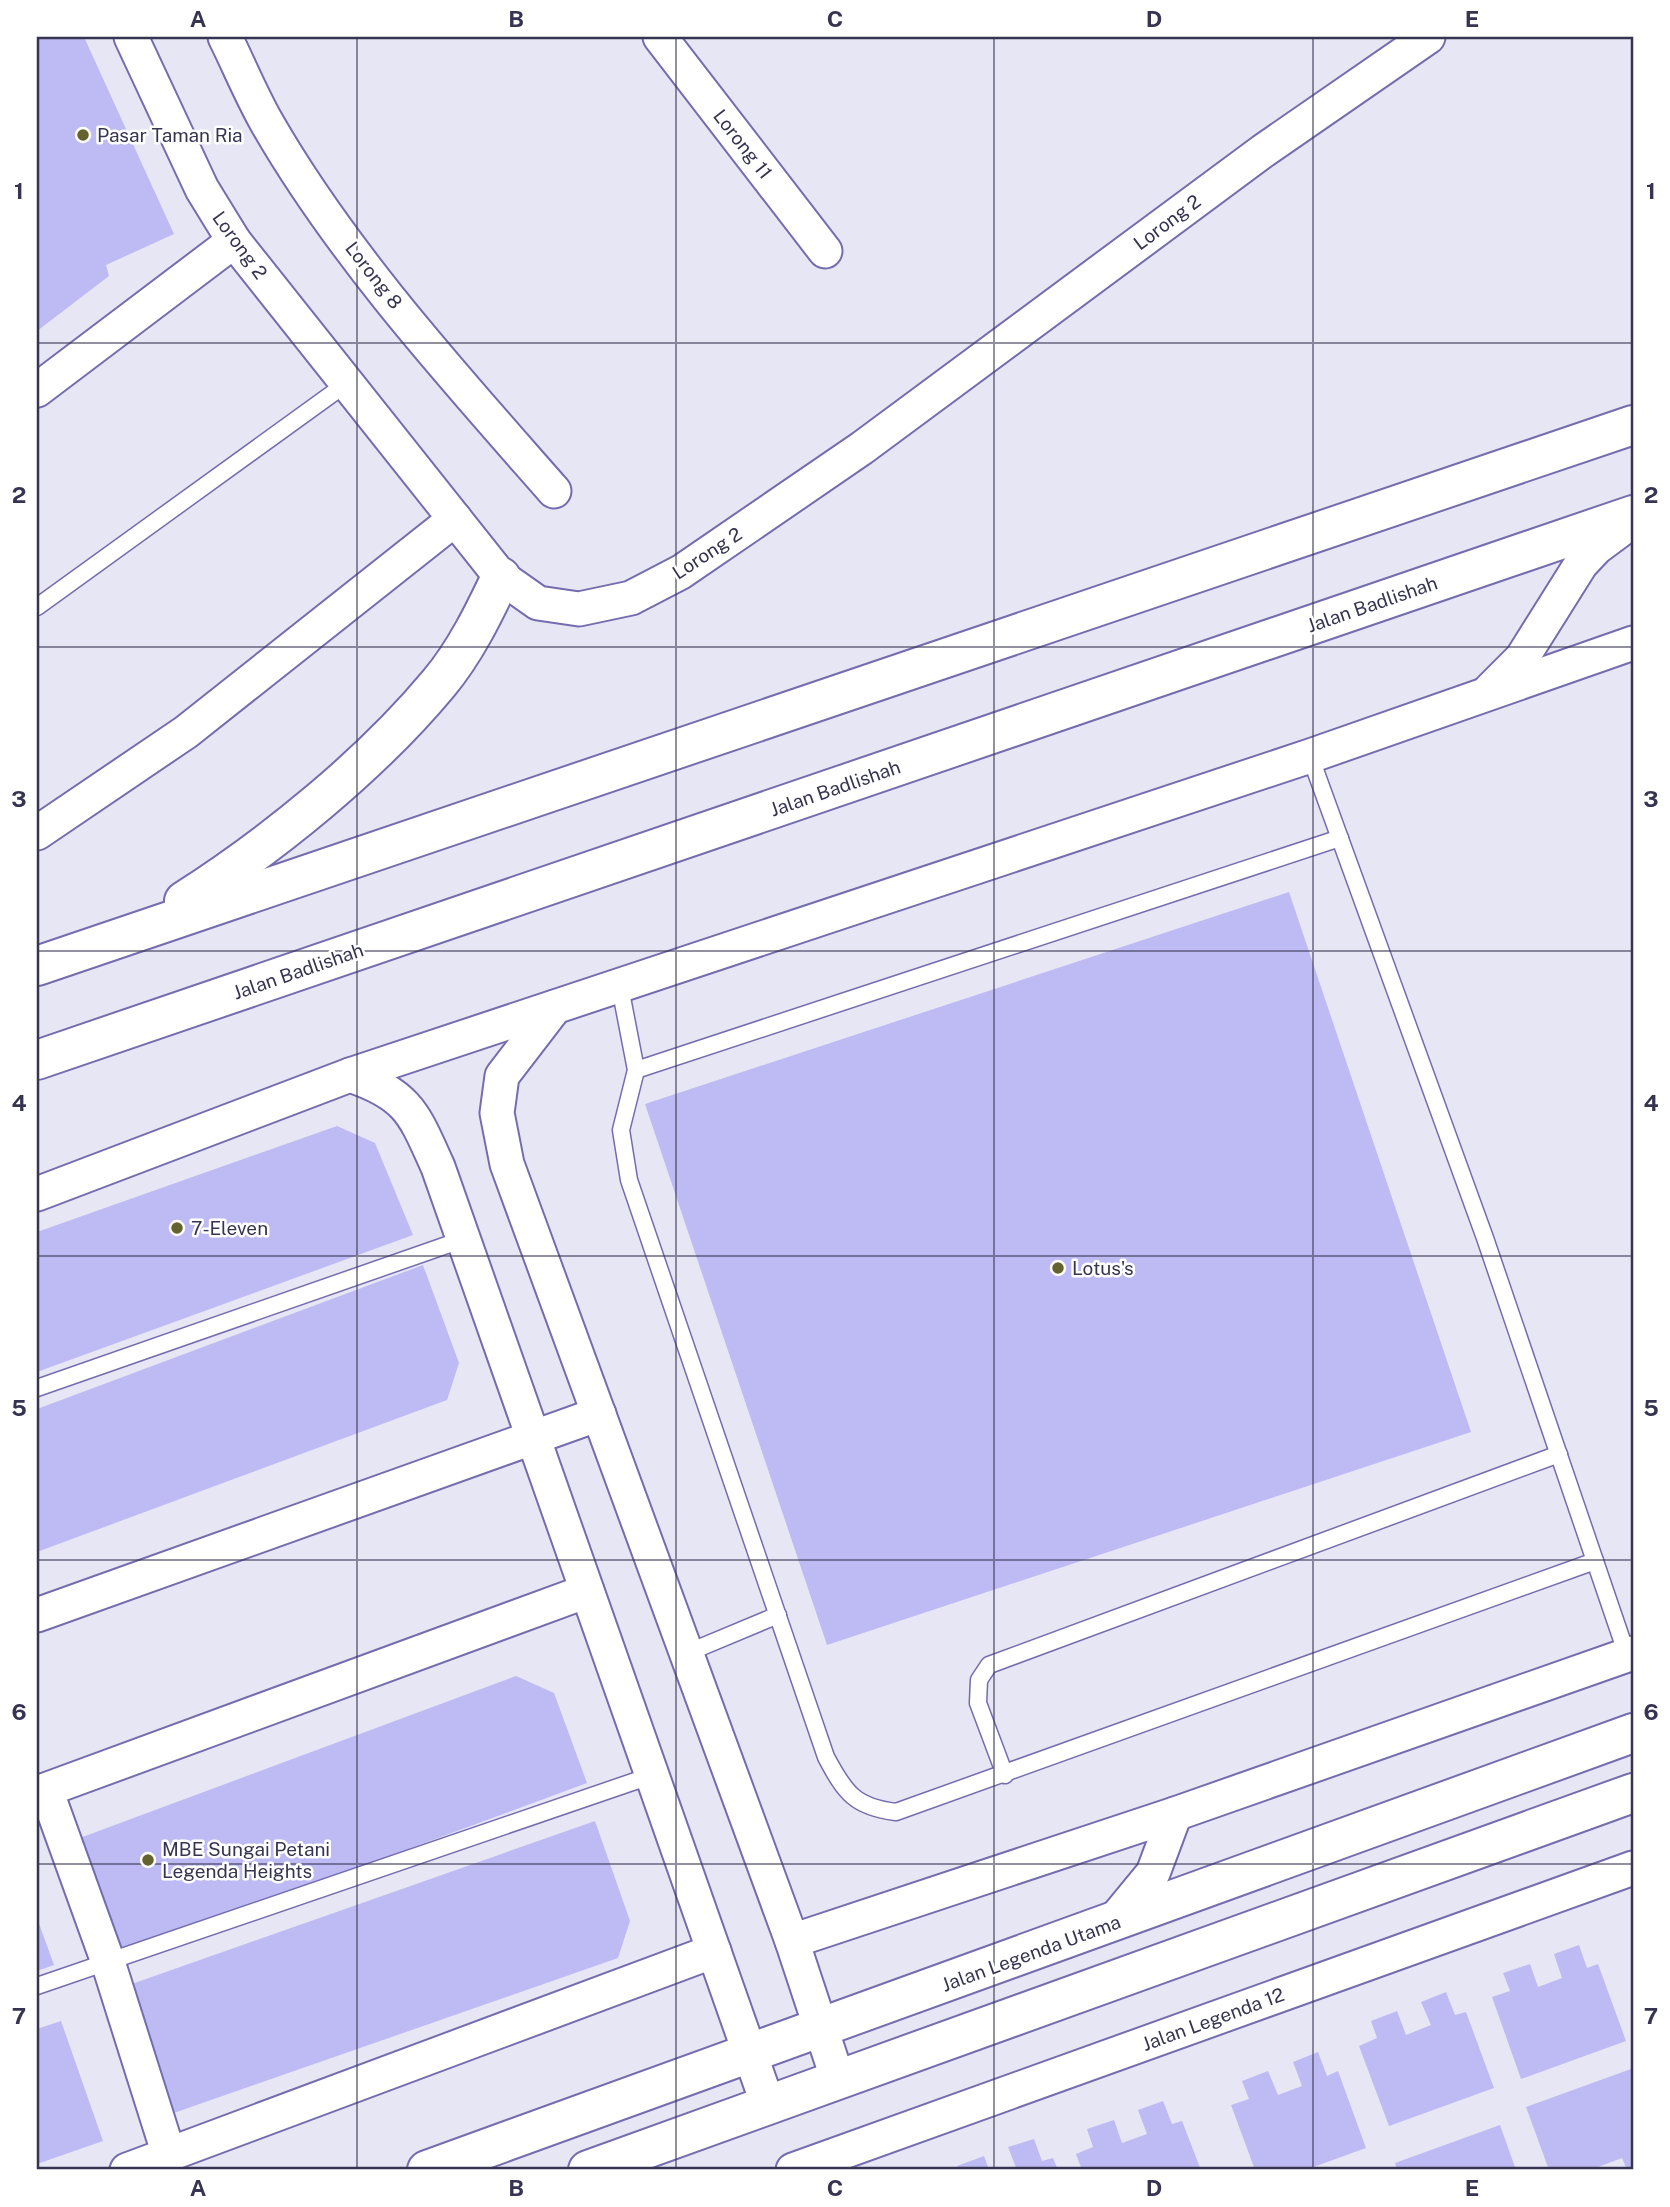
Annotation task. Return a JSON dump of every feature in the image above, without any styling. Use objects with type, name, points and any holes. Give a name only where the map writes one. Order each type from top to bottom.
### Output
[{"type":"main road","points":[[37,966],[1633,425]]},
{"type":"main road","name":"Jalan Badlishah","points":[[37,1060],[1633,515]]},
{"type":"main road","points":[[135,933],[243,863],[378,748],[440,682],[484,613],[500,577]]},
{"type":"main road","name":"Jalan Legenda Utama","points":[[451,2166],[750,2053],[1633,1733]]},
{"type":"main road","points":[[588,2170],[1633,1793]]},
{"type":"street","name":"Lorong 2","points":[[131,37],[202,189],[234,241],[500,577],[538,603],[579,609],[631,598],[681,572],[862,448],[1263,151],[1428,37]]},
{"type":"street","name":"Lorong 8","points":[[225,37],[267,122],[347,242],[455,378],[554,491]]},
{"type":"street","name":"Lorong 11","points":[[660,37],[825,251]]},
{"type":"street","points":[[37,390],[234,241]]},
{"type":"street","points":[[37,833],[186,732],[455,519]]},
{"type":"street","points":[[1483,697],[1522,658],[1581,564],[1596,548],[1633,520]]},
{"type":"street","points":[[37,1194],[350,1075],[1310,756],[1633,643]]},
{"type":"street","points":[[555,1007],[518,1050],[502,1076],[497,1113],[507,1164],[792,1941],[838,2080]]},
{"type":"street","points":[[350,1075],[381,1086],[403,1101],[416,1118],[438,1167],[768,2105]]},
{"type":"street","points":[[37,1615],[599,1414]]},
{"type":"street","points":[[169,2155],[108,1962],[41,1792],[587,1591]]},
{"type":"street","points":[[792,1941],[1175,1814],[1630,1654]]},
{"type":"street","points":[[1111,1924],[1153,1873],[1175,1814]]},
{"type":"street","name":"Jalan Legenda 12","points":[[793,2170],[1633,1868]]},
{"type":"street","points":[[127,2170],[714,1951]]},
{"type":"lane","points":[[37,607],[347,383]]},
{"type":"lane","points":[[1310,756],[1485,1238],[1595,1561],[1630,1654]]},
{"type":"lane","points":[[636,1070],[1340,838]]},
{"type":"lane","points":[[620,986],[636,1070],[621,1130],[629,1180],[826,1757],[840,1783],[855,1800],[875,1809],[896,1812],[1595,1561]]},
{"type":"lane","points":[[37,1388],[464,1239]]},
{"type":"lane","points":[[1005,1775],[978,1703],[979,1680],[989,1665],[1559,1454]]},
{"type":"lane","points":[[687,1653],[778,1615]]},
{"type":"lane","points":[[37,1986],[653,1775]]},
{"type":"building","name":"Pasar Taman Ria","points":[[37,37],[84,37],[174,234],[106,265],[109,276],[37,331]]},
{"type":"building","name":"Lotus's","points":[[1289,892],[1471,1432],[827,1645],[645,1104]]},
{"type":"building","points":[[337,1126],[375,1143],[413,1235],[37,1372],[37,1232]]},
{"type":"building","points":[[423,1265],[459,1363],[447,1400],[37,1552],[37,1409]]},
{"type":"building","points":[[516,1676],[554,1693],[587,1783],[113,1958],[69,1842]]},
{"type":"building","points":[[595,1821],[630,1921],[618,1958],[171,2114],[126,1986]]},
{"type":"building","points":[[37,1918],[54,1965],[37,1971]]},
{"type":"building","points":[[1579,1945],[1587,1968],[1598,1964],[1626,2041],[1521,2079],[1492,1997],[1510,1991],[1503,1973],[1530,1964],[1538,1987],[1562,1978],[1554,1954]]},
{"type":"building","points":[[1446,1992],[1455,2015],[1466,2012],[1494,2088],[1389,2126],[1359,2046],[1377,2038],[1371,2021],[1397,2011],[1406,2035],[1431,2025],[1421,2002]]},
{"type":"building","points":[[61,2021],[103,2141],[37,2164],[37,2029]]},
{"type":"building","points":[[1318,2052],[1327,2076],[1338,2071],[1366,2148],[1305,2170],[1255,2170],[1231,2105],[1249,2099],[1242,2081],[1268,2071],[1278,2095],[1302,2086],[1293,2062]]},
{"type":"building","points":[[1631,2069],[1633,2170],[1627,2170],[1622,2158],[1598,2167],[1599,2170],[1549,2170],[1526,2107]]},
{"type":"building","points":[[1163,2101],[1172,2124],[1182,2121],[1201,2170],[1082,2170],[1076,2154],[1093,2147],[1087,2129],[1114,2120],[1122,2143],[1147,2134],[1138,2110]]},
{"type":"building","points":[[1500,2125],[1516,2170],[1397,2170],[1395,2163]]},
{"type":"building","points":[[1034,2139],[1042,2161],[1053,2158],[1058,2170],[1017,2170],[1008,2147]]},
{"type":"building","points":[[984,2156],[989,2170],[959,2170],[957,2166]]},
{"type":"place","name":"Pasar Taman Ria","points":[[83,135]]},
{"type":"place","name":"7-Eleven","points":[[177,1228]]},
{"type":"place","name":"Lotus's","points":[[1058,1268]]},
{"type":"place","name":"MBE Sungai Petani Legenda Heights","points":[[148,1860]]}]
